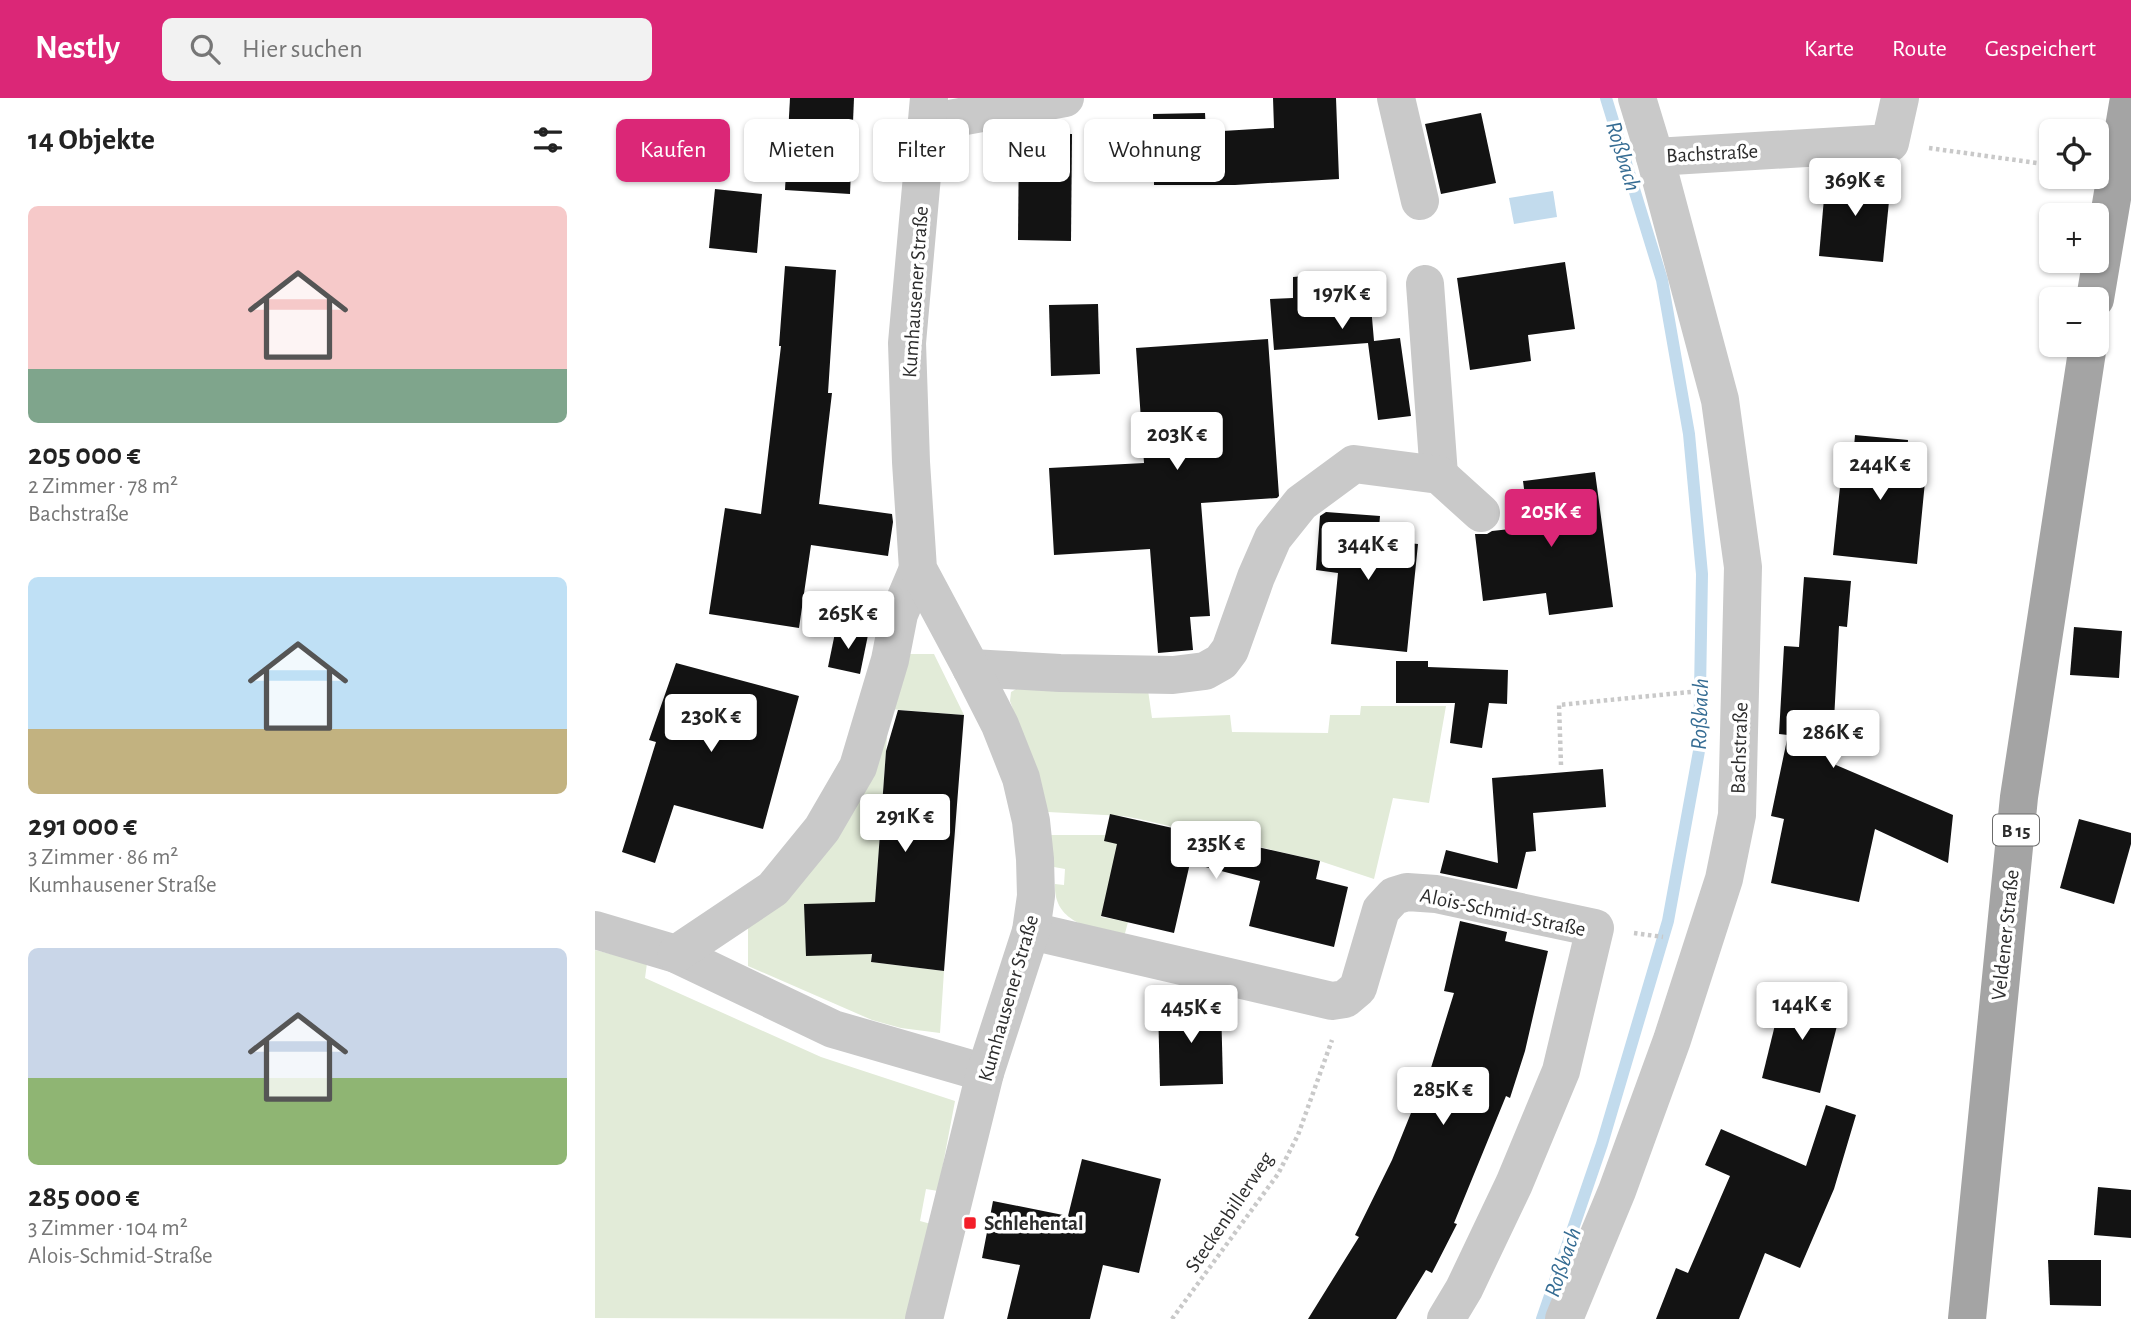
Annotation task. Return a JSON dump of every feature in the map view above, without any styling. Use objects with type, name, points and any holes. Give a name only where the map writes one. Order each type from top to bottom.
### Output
[{"type":"main road","points":[[2097,287],[2129,98]]},
{"type":"main road","name":"Veldener Straße","points":[[1967,1319],[2019,797],[2086,357]]},
{"type":"street","points":[[928,111],[1065,98]]},
{"type":"street","points":[[1396,98],[1420,201]]},
{"type":"street","name":"Bachstraße","points":[[1564,1319],[1617,1191],[1672,1040],[1724,879],[1737,815],[1743,567],[1720,400],[1637,98]]},
{"type":"street","points":[[1890,143],[1900,98]]},
{"type":"street","name":"Kumhausener Straße","points":[[924,1319],[985,1073],[1031,931],[1036,896],[1031,814],[1017,768],[1000,725],[918,569],[907,342],[928,111]]},
{"type":"street","name":"Bachstraße","points":[[1655,157],[1890,143]]},
{"type":"street","points":[[1425,284],[1439,475]]},
{"type":"street","points":[[971,668],[1173,675],[1205,671],[1221,662],[1230,650],[1273,538],[1301,503],[1354,464],[1439,475],[1481,513]]},
{"type":"street","name":"Kumhausener Straße","points":[[676,954],[773,889],[822,830],[858,767],[890,660],[899,614],[918,569]]},
{"type":"street","name":"Alois-Schmid-Straße","points":[[1345,999],[1358,988],[1381,910],[1394,896],[1407,892],[1436,894],[1595,928],[1561,1071],[1514,1184],[1464,1289],[1446,1319]]},
{"type":"street","points":[[595,930],[676,954],[833,1029],[985,1073]]},
{"type":"street","points":[[1031,931],[1332,1001],[1345,999]]},
{"type":"path","points":[[1890,143],[2039,163]]},
{"type":"path","points":[[1561,765],[1559,705],[1684,692]]},
{"type":"path","points":[[1630,933],[1664,937]]},
{"type":"path","name":"Steckenbillerweg","points":[[1172,1319],[1278,1174],[1298,1135],[1345,999]]},
{"type":"green space","points":[[900,654],[934,654],[964,715],[889,709],[871,962],[944,971],[940,1033],[901,1028],[872,1020],[748,966],[748,924]]},
{"type":"green space","points":[[1023,685],[1148,690],[1152,718],[1230,715],[1232,732],[1328,733],[1330,715],[1360,715],[1361,706],[1446,706],[1429,803],[1393,798],[1374,879],[1320,861],[1139,819],[1048,812],[1010,701],[1011,692]]},
{"type":"green space","points":[[1051,835],[1120,835],[1101,917],[1128,922],[1124,937],[1078,922],[1061,908],[1056,898],[1055,884],[1064,885],[1065,869],[1054,867]]},
{"type":"green space","points":[[595,950],[647,963],[645,978],[821,1057],[955,1101],[938,1191],[926,1189],[920,1221],[931,1224],[908,1319],[595,1318]]},
{"type":"water","points":[[1553,191],[1557,217],[1514,224],[1509,198]]},
{"type":"building","points":[[790,98],[854,98],[853,119],[789,119]]},
{"type":"building","points":[[1273,98],[1336,98],[1339,179],[1235,185],[1154,185],[1154,182],[1225,182],[1225,131],[1274,128]]},
{"type":"building","points":[[1205,113],[1205,119],[1153,119],[1153,114]]},
{"type":"building","points":[[1481,113],[1496,183],[1441,194],[1425,124]]},
{"type":"building","points":[[1072,134],[1071,241],[1018,240],[1019,182],[1070,182]]},
{"type":"building","points":[[1826,175],[1891,181],[1883,262],[1819,256]]},
{"type":"building","points":[[785,182],[850,182],[850,194],[785,190]]},
{"type":"building","points":[[715,189],[762,194],[757,253],[709,248]]},
{"type":"building","points":[[1565,262],[1575,329],[1528,335],[1531,361],[1470,370],[1457,278]]},
{"type":"building","points":[[785,266],[836,270],[828,393],[832,393],[819,504],[892,514],[893,522],[888,556],[811,545],[799,628],[709,614],[725,508],[761,514],[781,346]]},
{"type":"building","points":[[1368,271],[1374,341],[1400,338],[1411,416],[1378,420],[1368,343],[1274,350],[1270,299],[1293,298],[1293,277]]},
{"type":"building","points":[[1098,304],[1100,374],[1051,376],[1049,305]]},
{"type":"building","points":[[1268,339],[1279,496],[1201,503],[1210,616],[1190,617],[1193,650],[1158,653],[1150,549],[1054,555],[1049,468],[1144,463],[1136,348]]},
{"type":"building","points":[[1855,435],[1908,440],[1907,459],[1927,461],[1917,564],[1833,555],[1843,458],[1853,459]]},
{"type":"building","points":[[1595,472],[1613,607],[1549,615],[1546,593],[1483,601],[1475,534],[1529,527],[1523,481]]},
{"type":"building","points":[[1326,512],[1380,516],[1378,540],[1418,544],[1407,652],[1331,644],[1338,573],[1316,570],[1320,516]]},
{"type":"building","points":[[1804,577],[1851,581],[1847,627],[1839,626],[1832,758],[1837,758],[1836,765],[1953,815],[1948,863],[1875,829],[1859,902],[1771,883],[1784,819],[1771,816],[1788,735],[1779,734],[1784,646],[1799,647]]},
{"type":"building","points":[[2074,627],[2122,631],[2119,678],[2070,675]]},
{"type":"building","points":[[836,628],[868,635],[860,674],[828,667]]},
{"type":"building","points":[[1396,661],[1428,661],[1428,667],[1508,670],[1507,704],[1489,703],[1482,748],[1450,743],[1455,703],[1396,703]]},
{"type":"building","points":[[676,663],[799,696],[763,829],[674,805],[655,863],[622,852],[656,742],[649,740]]},
{"type":"building","points":[[898,710],[964,715],[944,971],[871,962],[872,954],[806,956],[804,904],[875,902],[886,751]]},
{"type":"building","points":[[1603,769],[1606,807],[1533,813],[1536,851],[1526,852],[1517,889],[1440,873],[1446,850],[1498,863],[1492,778]]},
{"type":"building","points":[[1110,814],[1320,861],[1316,879],[1348,887],[1334,947],[1249,926],[1260,881],[1190,863],[1174,933],[1101,916],[1117,844],[1104,841]]},
{"type":"building","points":[[2079,819],[2131,833],[2131,844],[2114,904],[2060,888]]},
{"type":"building","points":[[1460,921],[1507,932],[1505,941],[1548,951],[1525,1051],[1510,1098],[1506,1096],[1454,1223],[1457,1224],[1432,1273],[1426,1270],[1396,1319],[1308,1319],[1359,1237],[1355,1235],[1392,1160],[1413,1108],[1418,1110],[1454,993],[1444,991]]},
{"type":"building","points":[[1783,992],[1842,1006],[1820,1093],[1762,1078]]},
{"type":"building","points":[[1221,1004],[1223,1084],[1160,1086],[1158,1006]]},
{"type":"building","points":[[1826,1105],[1856,1115],[1834,1189],[1800,1268],[1765,1253],[1739,1319],[1656,1319],[1676,1268],[1688,1273],[1730,1176],[1705,1165],[1721,1129],[1806,1166]]},
{"type":"building","points":[[1082,1159],[1161,1179],[1139,1273],[1103,1265],[1090,1319],[1007,1319],[1020,1265],[982,1258],[993,1201],[1068,1216]]},
{"type":"building","points":[[2098,1187],[2131,1190],[2131,1238],[2094,1235]]},
{"type":"building","points":[[2048,1260],[2101,1260],[2101,1306],[2050,1305]]},
{"type":"waterway","name":"Roßbach","points":[[1542,1319],[1602,1144],[1668,921],[1699,751],[1702,574],[1689,434],[1662,280],[1606,98]]},
{"type":"place","name":"Schlehental","points":[[970,1223]]}]
